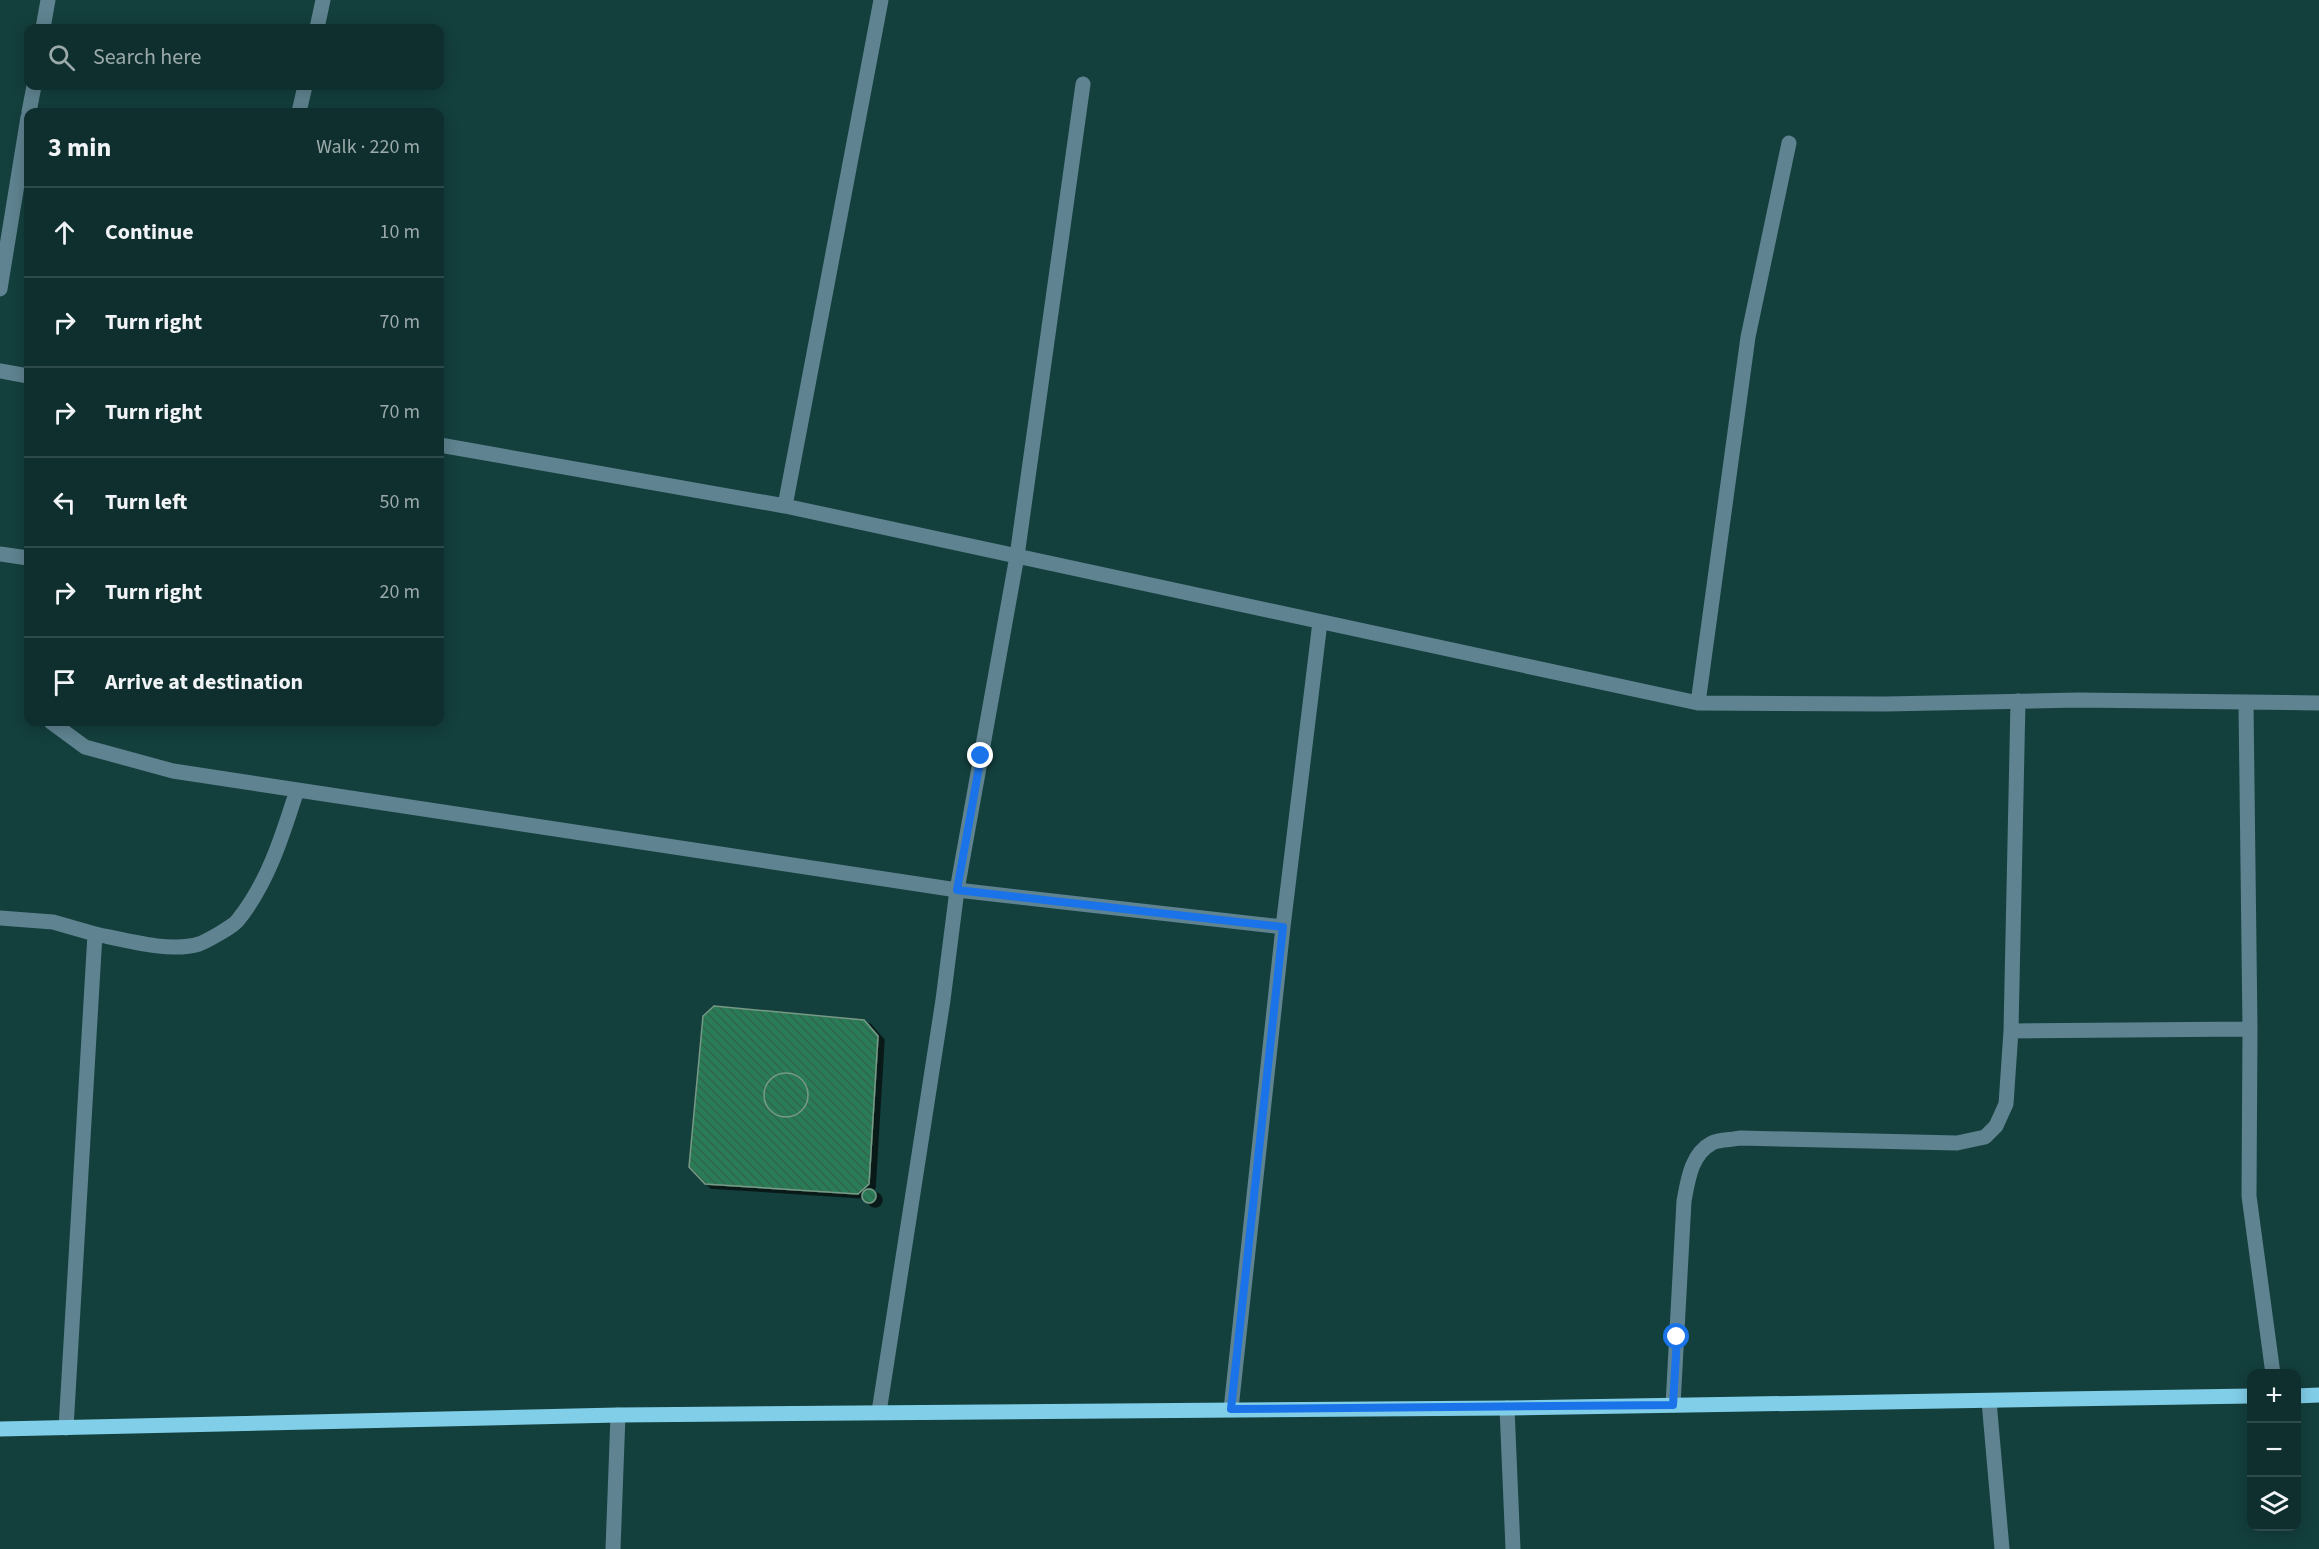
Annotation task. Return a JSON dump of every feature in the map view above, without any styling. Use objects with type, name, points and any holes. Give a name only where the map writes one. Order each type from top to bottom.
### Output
[{"type":"main road","points":[[2301,1396],[2319,1395]]},
{"type":"main road","points":[[0,1429],[618,1415],[1507,1408],[2247,1396]]},
{"type":"street","points":[[44,24],[48,0]]},
{"type":"street","points":[[318,24],[323,0]]},
{"type":"street","points":[[785,506],[881,0]]},
{"type":"street","points":[[879,1412],[943,1000],[957,890],[1017,556],[1083,84]]},
{"type":"street","points":[[30,108],[33,90]]},
{"type":"street","points":[[300,108],[304,90]]},
{"type":"street","points":[[0,289],[24,142]]},
{"type":"street","points":[[1698,704],[1748,337],[1789,143]]},
{"type":"street","points":[[0,371],[24,375]]},
{"type":"street","points":[[444,446],[785,506],[1698,704],[1886,704],[2078,700],[2319,703]]},
{"type":"street","points":[[0,554],[24,557]]},
{"type":"street","points":[[1231,1409],[1283,927],[1320,622]]},
{"type":"street","points":[[1673,1405],[1684,1201],[1690,1169],[1699,1155],[1712,1143],[1740,1138],[1957,1143],[1985,1137],[1996,1126],[2006,1104],[2011,1031],[2018,701]]},
{"type":"street","points":[[2246,703],[2250,1029],[2249,1196],[2272,1369]]},
{"type":"street","points":[[56,726],[85,747],[173,771],[957,890],[1283,927]]},
{"type":"street","points":[[0,918],[53,922],[95,934],[160,947],[200,944],[237,921],[264,878],[285,829],[297,790]]},
{"type":"street","points":[[66,1428],[95,934]]},
{"type":"street","points":[[2011,1031],[2250,1029]]},
{"type":"street","points":[[1989,1401],[2002,1549]]},
{"type":"street","points":[[1507,1408],[1514,1549]]},
{"type":"street","points":[[613,1549],[618,1415]]},
{"type":"building","points":[[714,1006],[864,1020],[878,1036],[869,1184],[858,1194],[705,1184],[689,1167],[703,1016]]},
{"type":"building","points":[[786,1073],[801,1080],[808,1095],[801,1110],[786,1117],[771,1110],[764,1095],[771,1080]]},
{"type":"building","points":[[869,1189],[874,1191],[876,1196],[874,1201],[869,1203],[864,1201],[862,1196],[864,1191]]},
{"type":"route","points":[[981,756],[957,890],[1283,927],[1231,1409],[1673,1405],[1677,1337]]}]
